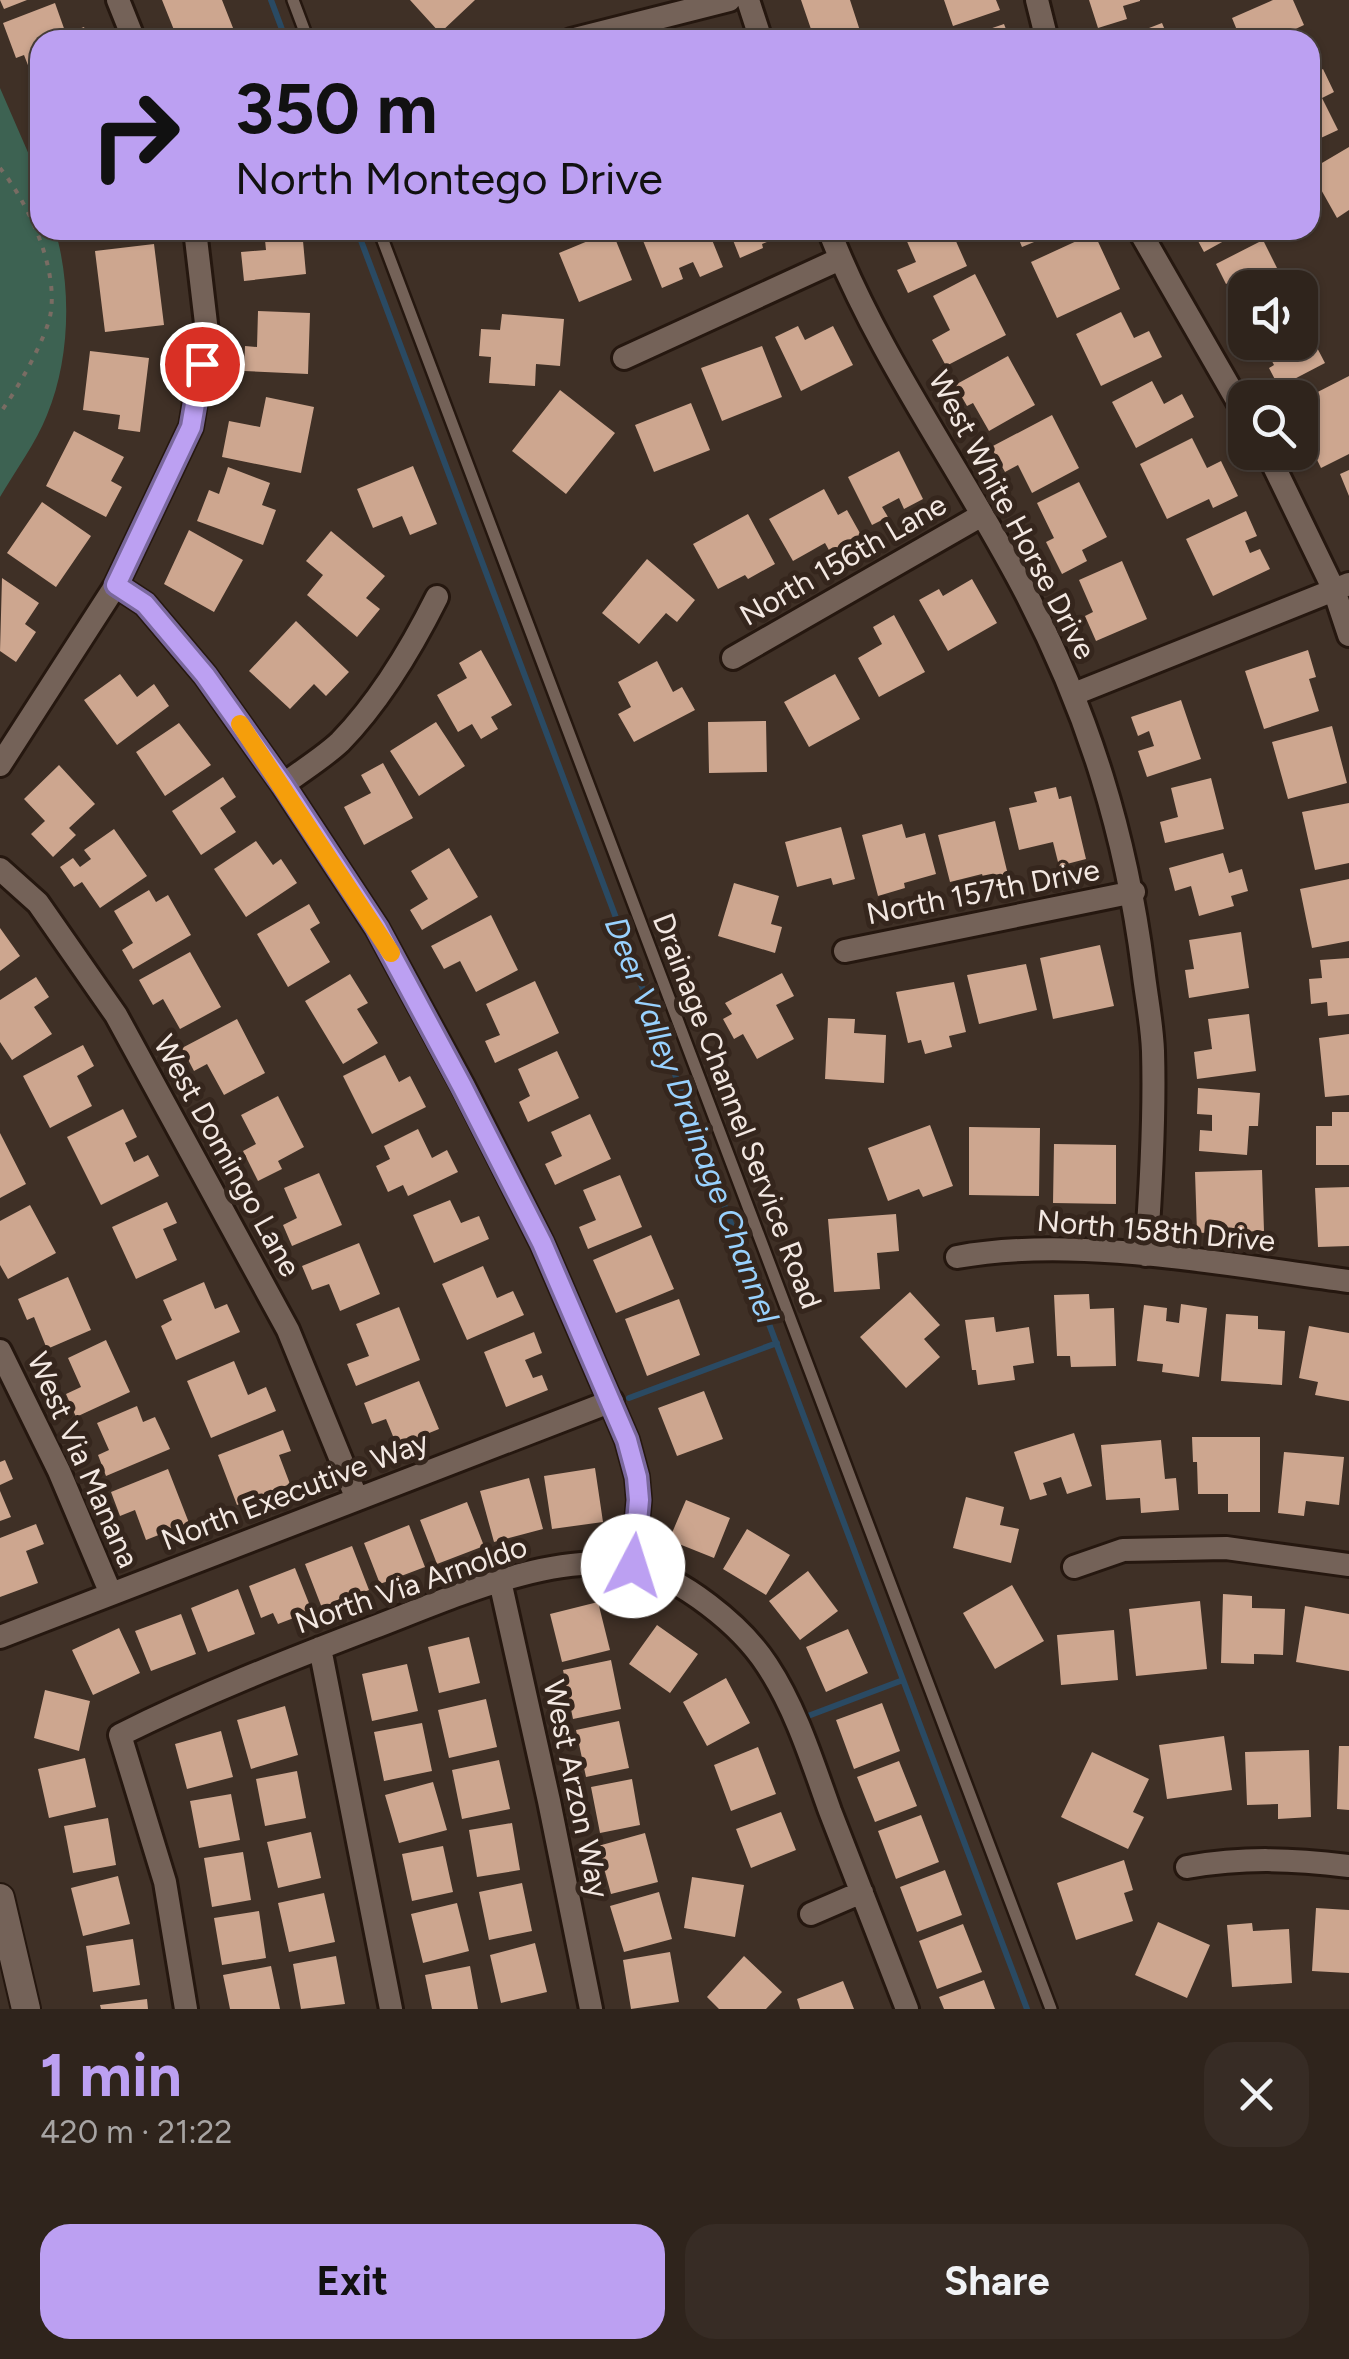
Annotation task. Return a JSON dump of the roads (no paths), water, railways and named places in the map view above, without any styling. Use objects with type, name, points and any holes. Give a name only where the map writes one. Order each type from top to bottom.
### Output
[{"type":"street","points":[[118,0],[130,30]]},
{"type":"street","points":[[610,30],[728,0]]},
{"type":"street","points":[[748,0],[757,30]]},
{"type":"street","points":[[1037,0],[1044,30]]},
{"type":"street","points":[[0,765],[116,585],[191,427],[207,332],[195,240]]},
{"type":"street","name":"West White Horse Drive","points":[[832,240],[909,389],[1027,595],[1074,694],[1111,798],[1134,892],[1153,1048],[1146,1254]]},
{"type":"street","points":[[1145,240],[1228,384]]},
{"type":"street","points":[[624,358],[840,259]]},
{"type":"street","points":[[1278,470],[1342,587],[1349,636]]},
{"type":"street","name":"North 156th Lane","points":[[734,658],[982,515]]},
{"type":"street","points":[[116,585],[145,604],[205,675],[283,785],[377,928],[462,1086],[542,1243],[612,1401],[637,1477],[639,1500],[633,1566]]},
{"type":"street","points":[[1074,694],[1342,587]]},
{"type":"street","points":[[283,785],[339,742],[362,714],[419,633],[437,597]]},
{"type":"street","name":"West Domingo Lane","points":[[0,869],[38,903],[116,1015],[288,1330],[357,1499]]},
{"type":"street","name":"North 157th Drive","points":[[845,951],[1134,892]]},
{"type":"street","name":"North 158th Drive","points":[[958,1257],[1001,1249],[1146,1254],[1349,1281]]},
{"type":"street","name":"West Via Manana","points":[[0,1351],[59,1471],[110,1594]]},
{"type":"street","name":"North Executive Way","points":[[0,1637],[612,1401]]},
{"type":"street","points":[[1074,1566],[1122,1550],[1226,1548],[1349,1566]]},
{"type":"street","name":"North Via Arnoldo","points":[[186,2009],[164,1882],[120,1734],[206,1693],[320,1648],[500,1582],[563,1565],[633,1566],[668,1578],[706,1602],[764,1660],[797,1722],[907,2009]]},
{"type":"street","name":"West Arzon Way","points":[[500,1582],[591,2009]]},
{"type":"street","points":[[320,1648],[391,2009]]},
{"type":"street","points":[[1187,1868],[1283,1858],[1349,1866]]},
{"type":"street","points":[[811,1914],[862,1892]]},
{"type":"street","points":[[0,1898],[26,2009]]},
{"type":"lane","points":[[294,0],[304,30]]},
{"type":"lane","name":"Drainage Channel Service Road","points":[[383,240],[1051,2009]]},
{"type":"waterway","name":"Deer Valley Drainage Channel","points":[[271,0],[282,30]]},
{"type":"waterway","name":"Deer Valley Drainage Channel","points":[[361,240],[1027,2009]]},
{"type":"waterway","points":[[629,1398],[777,1343]]},
{"type":"waterway","points":[[808,1716],[903,1680]]}]
